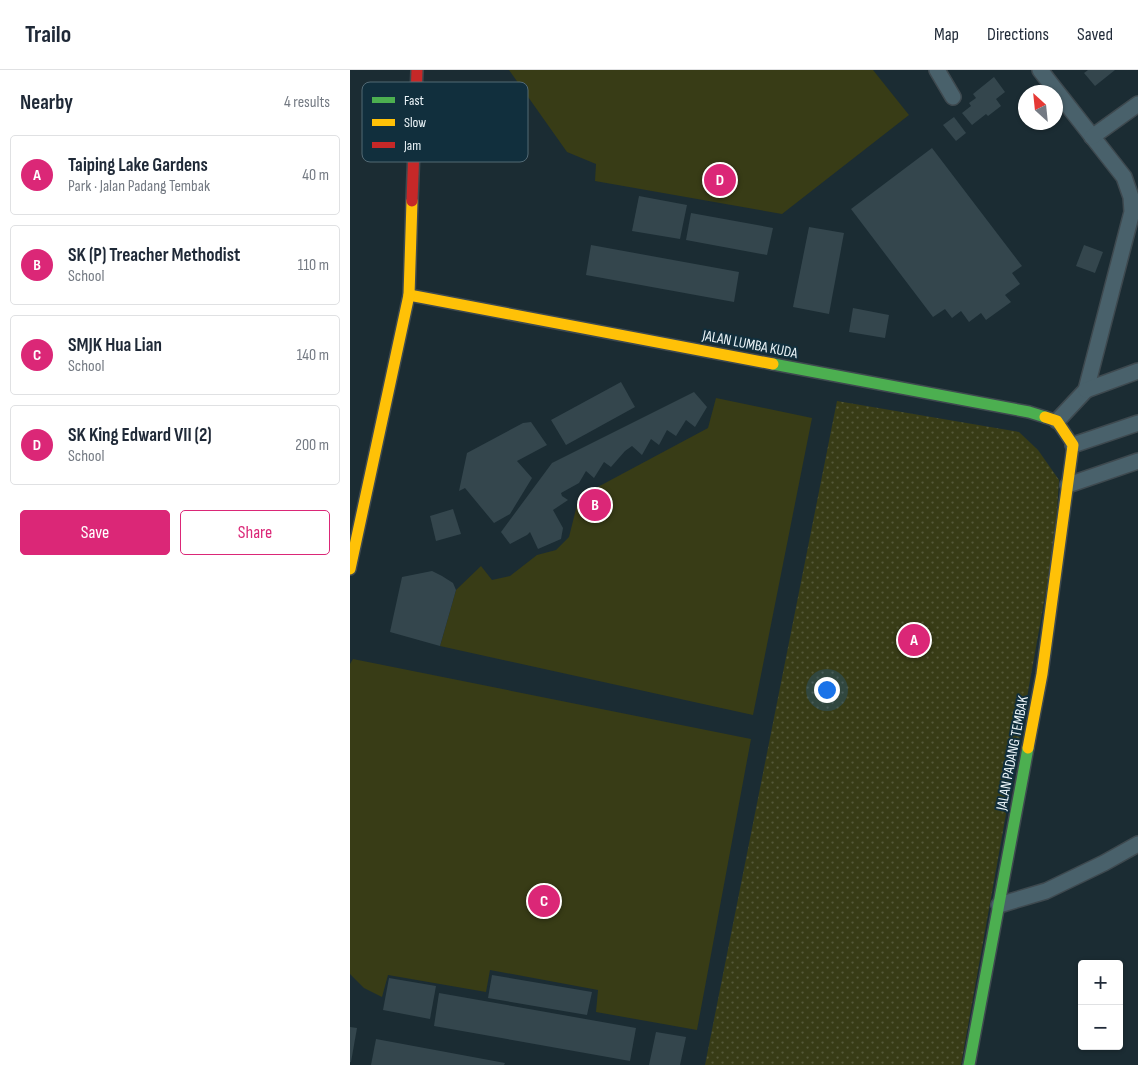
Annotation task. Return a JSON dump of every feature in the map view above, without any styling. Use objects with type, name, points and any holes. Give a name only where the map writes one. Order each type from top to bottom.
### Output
[{"type":"street","points":[[937,70],[953,97]]},
{"type":"street","points":[[1040,70],[1124,178],[1131,197],[1132,212],[1086,390]]},
{"type":"street","points":[[1092,137],[1138,104]]},
{"type":"street","points":[[350,569],[409,295],[414,162]]},
{"type":"street","points":[[1123,245],[1138,240]]},
{"type":"street","name":"JALAN LUMBA KUDA","points":[[409,295],[1029,412],[1057,421]]},
{"type":"street","points":[[1138,371],[1086,390],[1057,421],[1073,445],[1138,423]]},
{"type":"street","name":"JALAN PADANG TEMBAK","points":[[969,1065],[1042,674],[1073,445]]},
{"type":"street","points":[[1068,485],[1136,467]]},
{"type":"street","points":[[999,905],[1046,891],[1138,844]]},
{"type":"green space","points":[[509,70],[873,70],[909,115],[782,214],[595,181],[596,164],[567,152],[528,97],[528,82],[517,82]]},
{"type":"green space","points":[[716,398],[812,418],[753,715],[440,646],[456,590],[481,566],[492,580],[510,576],[537,555],[556,550],[569,537],[579,497],[708,428]]},
{"type":"green space","points":[[837,401],[1019,432],[1038,450],[1059,480],[1055,541],[961,1065],[705,1065]]},
{"type":"green space","points":[[353,659],[751,739],[697,1030],[596,1012],[598,990],[490,970],[486,992],[388,975],[382,997],[364,988],[350,974],[350,664]]},
{"type":"building","points":[[1088,70],[1115,70],[1095,86],[1084,73]]},
{"type":"building","points":[[994,77],[1005,92],[996,99],[1001,106],[988,116],[986,114],[972,125],[962,113],[971,106],[969,103],[976,98],[973,94]]},
{"type":"building","points":[[954,117],[966,133],[956,141],[943,125]]},
{"type":"building","points":[[932,148],[1022,266],[1012,273],[1020,284],[1005,295],[1011,302],[986,320],[981,313],[969,322],[961,311],[952,318],[945,309],[933,317],[851,209]]},
{"type":"building","points":[[639,196],[687,205],[680,239],[632,231]]},
{"type":"building","points":[[691,213],[773,228],[767,255],[686,240]]},
{"type":"building","points":[[809,227],[844,233],[829,314],[793,307]]},
{"type":"building","points":[[591,245],[739,272],[734,302],[586,275]]},
{"type":"building","points":[[1084,245],[1103,252],[1095,273],[1076,266]]},
{"type":"building","points":[[853,308],[889,315],[885,338],[849,332]]},
{"type":"building","points":[[621,382],[635,407],[566,445],[551,420]]},
{"type":"building","points":[[694,392],[707,407],[695,427],[686,420],[676,436],[667,430],[659,445],[651,439],[642,455],[632,446],[611,467],[604,462],[594,478],[586,471],[579,483],[561,493],[568,500],[553,510],[563,528],[561,539],[538,549],[530,532],[510,544],[501,532],[552,463]]},
{"type":"building","points":[[531,422],[547,445],[517,461],[532,478],[510,514],[494,523],[465,488],[459,491],[467,453],[523,423]]},
{"type":"building","points":[[453,509],[461,534],[436,541],[430,516]]},
{"type":"building","points":[[432,571],[453,583],[456,590],[440,646],[390,632],[402,577]]},
{"type":"building","points":[[492,975],[592,992],[587,1015],[488,998]]},
{"type":"building","points":[[389,978],[436,986],[430,1019],[383,1010]]},
{"type":"building","points":[[439,993],[636,1028],[630,1061],[434,1026]]},
{"type":"building","points":[[350,1027],[357,1028],[351,1062],[350,1062]]},
{"type":"building","points":[[656,1032],[686,1037],[680,1065],[649,1065]]},
{"type":"building","points":[[376,1039],[505,1063],[504,1065],[371,1065]]},
{"type":"traffic: fast","points":[[773,364],[1029,412],[1045,417]]},
{"type":"traffic: fast","points":[[969,1065],[1028,748]]},
{"type":"traffic: slow","points":[[350,569],[409,295],[412,201]]},
{"type":"traffic: slow","points":[[409,295],[773,364]]},
{"type":"traffic: slow","points":[[1028,748],[1042,674],[1073,445],[1057,421],[1045,417]]},
{"type":"traffic: jam","points":[[417,70],[417,82]]},
{"type":"traffic: jam","points":[[412,201],[413,162]]},
{"type":"place","name":"SK King Edward VII (2)","points":[[720,180]]},
{"type":"place","name":"SK (P) Treacher Methodist","points":[[595,505]]},
{"type":"place","name":"Taiping Lake Gardens","points":[[914,640]]},
{"type":"place","name":"SMJK Hua Lian","points":[[544,901]]}]
